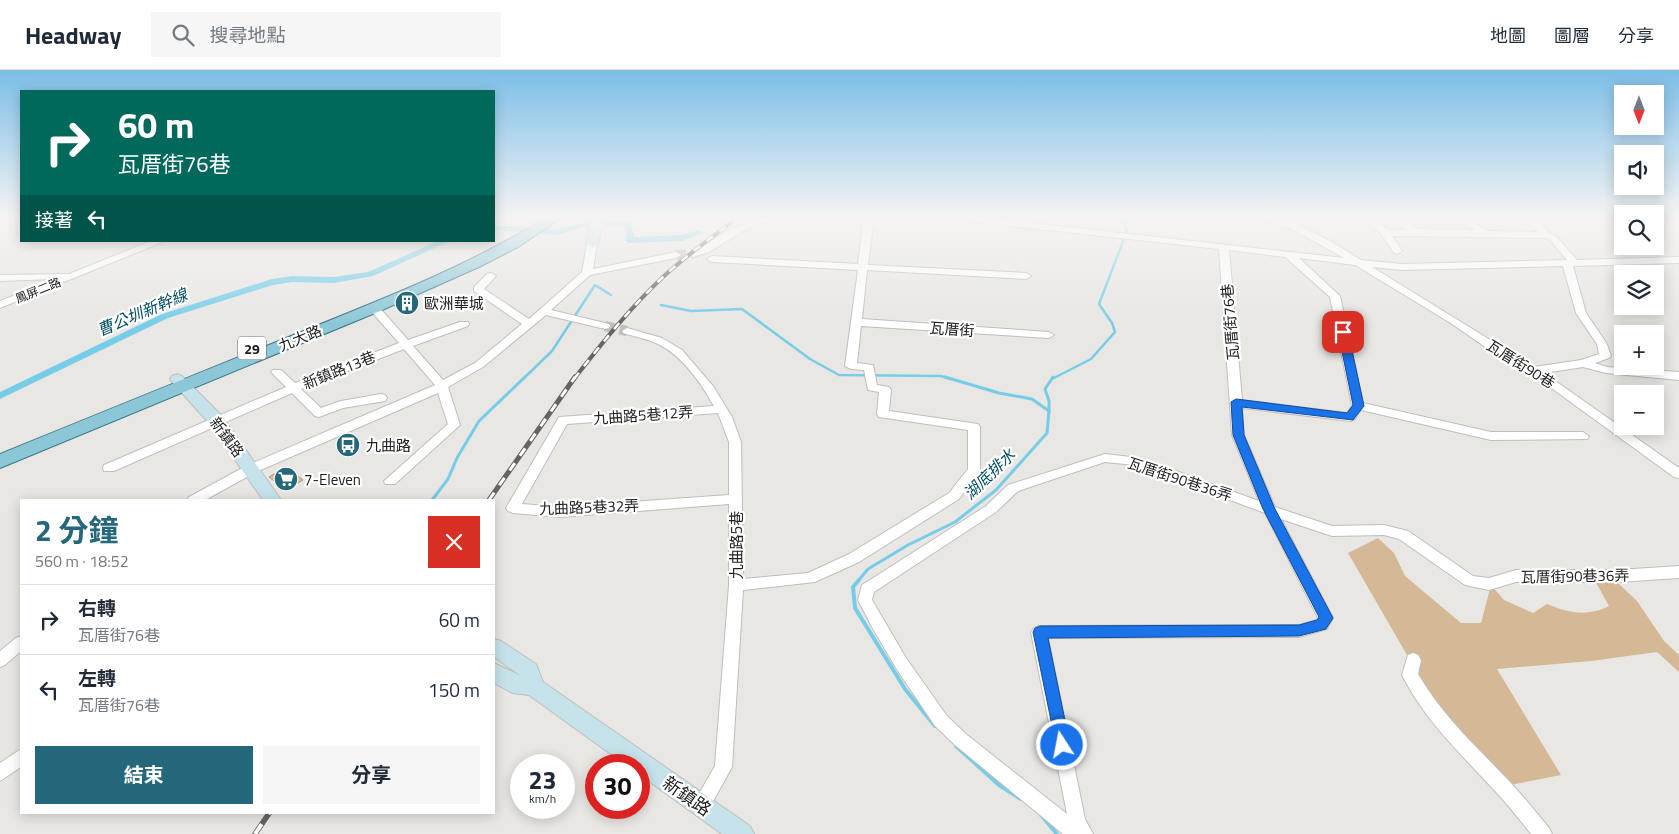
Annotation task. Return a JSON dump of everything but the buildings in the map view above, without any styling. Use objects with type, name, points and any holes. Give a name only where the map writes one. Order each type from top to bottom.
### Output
[{"type":"main road","name":"九大路","points":[[0,460],[484,253]]},
{"type":"main road","name":"九大路","points":[[0,452],[374,308],[476,263],[493,253]]},
{"type":"street","name":"鳳屏二路","points":[[0,305],[131,253]]},
{"type":"street","points":[[587,272],[590,253]]},
{"type":"street","points":[[693,254],[700,253]]},
{"type":"street","points":[[736,585],[810,578],[854,558],[954,496],[974,470],[974,427],[883,414],[885,390],[872,387],[869,367],[851,366],[865,253]]},
{"type":"street","name":"瓦厝街76巷","points":[[1084,834],[1077,821],[1040,632],[1299,631],[1322,625],[1326,618],[1269,509],[1238,435],[1224,253]]},
{"type":"street","points":[[1267,253],[1358,263],[1421,267],[1679,260]]},
{"type":"street","name":"瓦厝街90巷","points":[[1342,253],[1453,320],[1507,357],[1554,384],[1679,474]]},
{"type":"street","points":[[1532,370],[1584,363],[1605,356],[1605,351],[1581,313],[1571,263],[1564,253]]},
{"type":"street","points":[[196,499],[251,470],[387,413],[442,386],[479,365],[544,312],[587,272],[676,255]]},
{"type":"street","points":[[1236,399],[1350,417],[1358,406],[1335,296],[1289,255]]},
{"type":"street","points":[[712,259],[1026,276]]},
{"type":"street","points":[[0,278],[75,275]]},
{"type":"street","points":[[491,276],[478,289],[530,324]]},
{"type":"street","points":[[374,308],[442,386],[454,425],[390,482]]},
{"type":"street","points":[[544,312],[605,326]]},
{"type":"street","name":"瓦厝街","points":[[856,322],[1049,335]]},
{"type":"street","name":"新鎮路13巷","points":[[109,468],[216,420],[294,388],[406,344],[464,324]]},
{"type":"street","name":"九曲路5巷","points":[[627,331],[668,345],[692,365],[722,410],[732,428],[735,442],[736,585],[723,767],[701,806]]},
{"type":"street","points":[[1584,363],[1606,370],[1679,376]]},
{"type":"street","points":[[277,372],[319,413],[341,405],[381,398]]},
{"type":"street","name":"新鎮路","points":[[180,382],[216,420],[271,499]]},
{"type":"street","points":[[1358,406],[1491,436],[1583,436]]},
{"type":"street","name":"九曲路5巷12弄","points":[[563,420],[722,410]]},
{"type":"street","name":"九曲路5巷32弄","points":[[563,420],[513,508],[560,512],[736,499]]},
{"type":"street","name":"瓦厝街90巷36弄","points":[[1076,834],[1054,814],[998,772],[941,721],[901,663],[876,623],[865,600],[868,589],[897,568],[930,550],[991,510],[1013,488],[1105,458],[1136,461],[1319,528],[1332,531],[1384,530],[1403,535],[1470,581],[1489,584],[1516,576],[1618,576],[1679,572]]},
{"type":"street","points":[[0,660],[20,643]]},
{"type":"street","name":"新鎮路","points":[[495,647],[529,670],[534,687]]},
{"type":"street","points":[[1413,660],[1410,675],[1422,696],[1449,732],[1504,788],[1543,834]]},
{"type":"street","name":"新鎮路","points":[[495,673],[513,684],[534,687],[742,834]]},
{"type":"street","points":[[0,773],[20,758]]},
{"type":"shaded area","points":[[1378,538],[1394,553],[1405,576],[1461,623],[1481,623],[1491,585],[1504,600],[1533,613],[1547,604],[1562,610],[1585,613],[1609,606],[1594,579],[1618,583],[1637,601],[1664,641],[1679,655],[1679,672],[1657,652],[1591,661],[1497,669],[1561,775],[1505,786],[1455,738],[1348,553]]},
{"type":"waterway","name":"曹公圳新幹線","points":[[0,396],[165,316],[272,282],[292,279],[334,280],[370,274],[419,253]]},
{"type":"waterway","points":[[1052,379],[1091,359],[1115,332],[1112,323],[1099,304],[1119,253]]},
{"type":"waterway","points":[[523,379],[552,351],[595,285],[611,295]]},
{"type":"waterway","name":"湖底排水","points":[[661,305],[691,311],[742,309],[810,359],[839,375],[941,376],[950,379]]},
{"type":"waterway","points":[[433,499],[448,479],[457,458],[479,421],[525,377]]},
{"type":"waterway","name":"湖底排水","points":[[945,377],[999,393],[1032,399],[1049,411]]},
{"type":"waterway","points":[[1049,411],[1049,401],[1045,389],[1053,377]]},
{"type":"waterway","name":"湖底排水","points":[[858,581],[868,569],[908,545],[955,522],[996,490],[1047,433],[1049,411]]},
{"type":"waterway","name":"湖底排水","points":[[859,580],[853,587],[855,608],[905,689],[935,726]]},
{"type":"waterway","name":"湖底排水","points":[[956,746],[999,785],[1021,799]]},
{"type":"waterway","name":"湖底排水","points":[[1041,815],[1057,834]]},
{"type":"tunnel","points":[[676,255],[693,254]]},
{"type":"tunnel","points":[[605,326],[627,331]]},
{"type":"railway","points":[[574,379],[639,301],[691,253]]},
{"type":"railway","points":[[490,499],[575,377]]},
{"type":"railway","points":[[255,834],[269,814]]},
{"type":"place","name":"歐洲華城","points":[[407,303]]},
{"type":"place","name":"九曲路","points":[[348,445]]},
{"type":"place","name":"7-Eleven","points":[[286,479]]},
{"type":"route","points":[[1062,745],[1040,632],[1299,631],[1322,625],[1326,618],[1269,509],[1238,435],[1236,402],[1350,417],[1358,406],[1343,332]]}]
